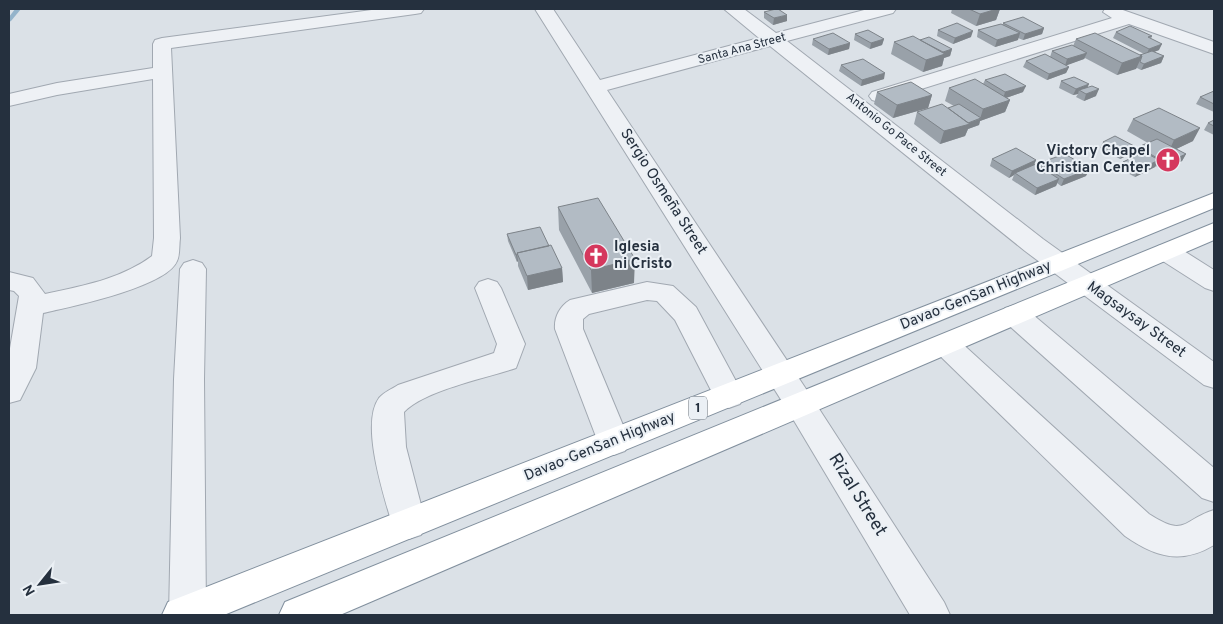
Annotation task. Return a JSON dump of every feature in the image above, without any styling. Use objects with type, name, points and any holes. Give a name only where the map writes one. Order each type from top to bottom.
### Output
[{"type":"highway","name":"Davao-GenSan Highway","points":[[184,614],[1214,200]]},
{"type":"highway","points":[[298,615],[801,406],[1014,315],[1167,252],[1210,237]]},
{"type":"street","points":[[31,308],[124,282],[145,274],[165,260],[167,238],[162,44],[415,9]]},
{"type":"street","name":"Sergio Osmeña Street","points":[[544,9],[781,375]]},
{"type":"street","name":"Antonio Go Pace Street","points":[[733,9],[1059,263]]},
{"type":"street","name":"Santa Ana Street","points":[[596,88],[887,9]]},
{"type":"street","points":[[1102,9],[1211,44]]},
{"type":"street","points":[[856,103],[1130,18]]},
{"type":"street","points":[[9,100],[57,89],[162,72]]},
{"type":"street","points":[[1167,252],[1214,282]]},
{"type":"street","name":"Magsaysay Street","points":[[1059,263],[1214,377]]},
{"type":"street","points":[[184,614],[188,398],[193,269]]},
{"type":"street","points":[[9,281],[24,283],[29,288],[32,296],[21,368],[9,392]]},
{"type":"street","points":[[409,524],[392,456],[388,424],[390,407],[414,390],[506,360],[511,344],[488,288]]},
{"type":"street","points":[[614,442],[569,328],[568,324],[572,313],[580,307],[647,291],[664,292],[686,314],[729,396]]},
{"type":"street","points":[[1014,315],[1214,488]]},
{"type":"street","points":[[946,345],[1136,525],[1151,536],[1167,542],[1182,543],[1193,539],[1214,526]]},
{"type":"street","name":"Rizal Street","points":[[781,375],[931,615]]},
{"type":"building","points":[[776,9],[787,15],[774,18],[764,12]]},
{"type":"building","points":[[969,9],[997,9],[980,14]]},
{"type":"building","points":[[1023,17],[1044,28],[1025,34],[1003,23]]},
{"type":"building","points":[[957,23],[973,31],[955,38],[938,30]]},
{"type":"building","points":[[1001,24],[1020,33],[997,40],[978,30]]},
{"type":"building","points":[[1130,26],[1152,36],[1148,37],[1162,44],[1149,49],[1116,32]]},
{"type":"building","points":[[868,30],[884,39],[871,43],[855,34]]},
{"type":"building","points":[[833,33],[850,43],[829,49],[813,39]]},
{"type":"building","points":[[1095,33],[1142,56],[1122,63],[1076,39]]},
{"type":"building","points":[[913,36],[945,54],[926,60],[894,42]]},
{"type":"building","points":[[929,37],[952,49],[943,52],[920,40]]},
{"type":"building","points":[[1072,45],[1087,53],[1067,59],[1052,51]]},
{"type":"building","points":[[1152,51],[1164,56],[1144,64],[1140,62],[1142,56],[1140,55]]},
{"type":"building","points":[[1045,54],[1069,67],[1049,74],[1026,61]]},
{"type":"building","points":[[863,59],[885,73],[862,80],[841,65]]},
{"type":"building","points":[[1005,74],[1026,86],[1005,92],[985,80]]},
{"type":"building","points":[[1074,77],[1089,84],[1076,89],[1061,81]]},
{"type":"building","points":[[975,79],[1010,100],[983,109],[949,88]]},
{"type":"building","points":[[911,82],[932,95],[897,105],[877,92]]},
{"type":"building","points":[[1092,86],[1099,89],[1086,94],[1079,90]]},
{"type":"building","points":[[1214,91],[1214,104],[1200,97]]},
{"type":"building","points":[[942,104],[970,124],[944,131],[917,112]]},
{"type":"building","points":[[959,104],[981,118],[968,123],[948,108]]},
{"type":"building","points":[[1159,108],[1200,128],[1174,140],[1133,119]]},
{"type":"building","points":[[1214,120],[1214,126],[1208,123]]},
{"type":"building","points":[[1115,136],[1136,147],[1124,152],[1103,142]]},
{"type":"building","points":[[1157,139],[1186,154],[1166,163],[1138,147]]},
{"type":"building","points":[[1016,148],[1036,160],[1012,171],[992,159]]},
{"type":"building","points":[[1144,152],[1159,160],[1138,170],[1123,162]]},
{"type":"building","points":[[1065,154],[1090,169],[1064,179],[1039,163]]},
{"type":"building","points":[[1036,164],[1059,179],[1037,188],[1015,173]]},
{"type":"building","points":[[598,198],[635,259],[591,270],[558,207]]},
{"type":"building","points":[[540,227],[549,246],[517,253],[516,255],[507,234]]},
{"type":"building","points":[[551,245],[562,268],[527,276],[517,253]]},
{"type":"waterway","points":[[9,20],[18,9]]},
{"type":"place","name":"Victory Chapel Christian Center","points":[[1168,160]]},
{"type":"place","name":"Iglesia ni Cristo","points":[[596,256]]}]
